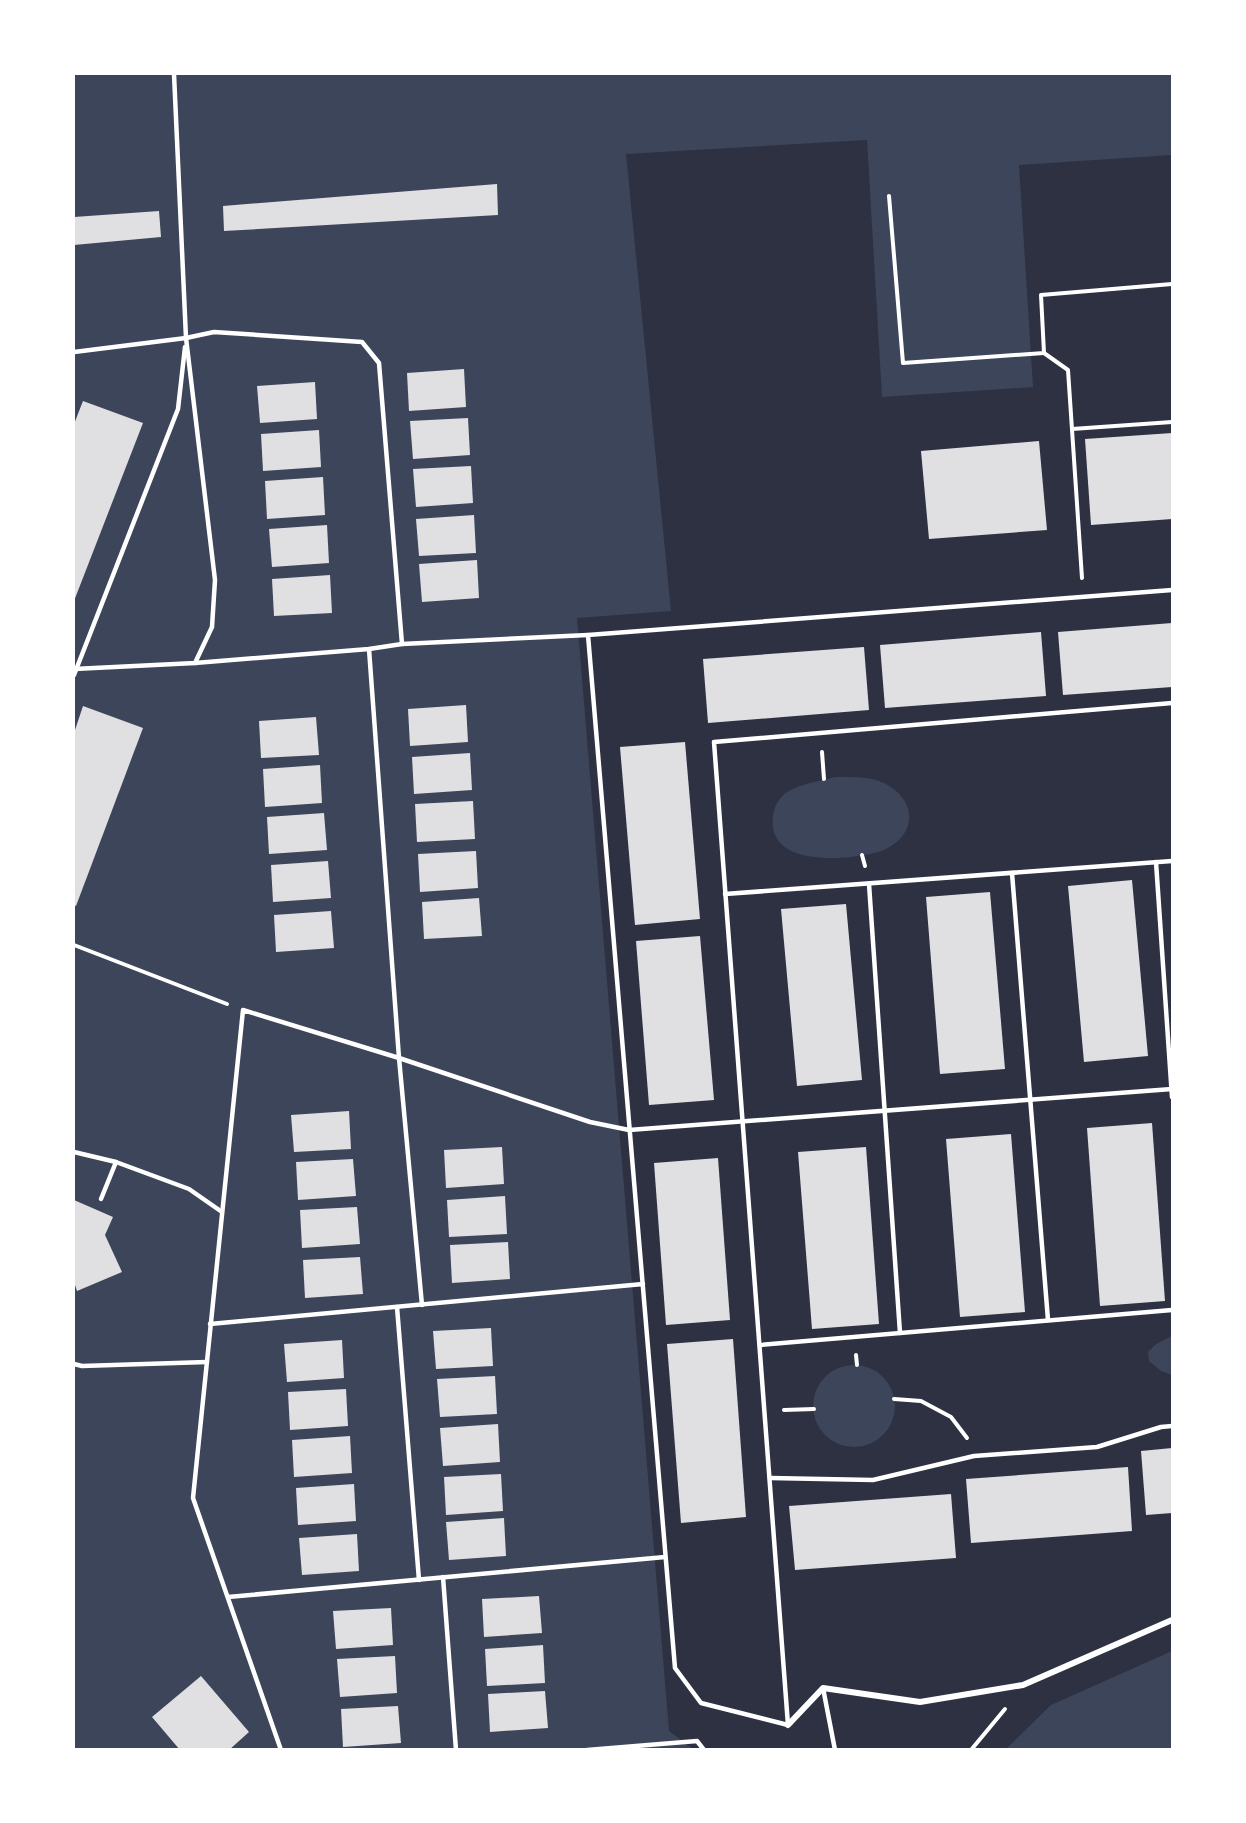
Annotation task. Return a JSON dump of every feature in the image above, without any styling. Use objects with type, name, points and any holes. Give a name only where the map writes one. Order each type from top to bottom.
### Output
[{"type":"street","points":[[788,1725],[823,1688],[920,1702],[1023,1685],[1173,1620]]},
{"type":"lane","points":[[174,74],[186,338],[215,580],[212,627],[195,663]]},
{"type":"lane","points":[[74,352],[186,338],[214,332],[362,342],[379,363],[402,644]]},
{"type":"lane","points":[[74,675],[178,409],[186,338]]},
{"type":"lane","points":[[75,669],[195,663],[369,649],[402,644],[588,635],[1173,590]]},
{"type":"lane","points":[[588,635],[675,1668],[701,1703],[788,1725],[714,742],[1173,703]]},
{"type":"lane","points":[[369,649],[399,1058],[422,1305]]},
{"type":"lane","points":[[725,894],[1173,861]]},
{"type":"lane","points":[[1156,862],[1173,1097]]},
{"type":"lane","points":[[1012,873],[1048,1320]]},
{"type":"lane","points":[[869,884],[900,1333]]},
{"type":"lane","points":[[281,1749],[193,1498],[243,1010],[399,1058],[590,1122],[629,1130],[1172,1090]]},
{"type":"lane","points":[[74,1152],[116,1162],[189,1189],[222,1212]]},
{"type":"lane","points":[[101,1199],[116,1162]]},
{"type":"lane","points":[[210,1324],[643,1284]]},
{"type":"lane","points":[[397,1307],[419,1580]]},
{"type":"lane","points":[[760,1345],[1173,1310]]},
{"type":"lane","points":[[74,1364],[82,1366],[207,1362]]},
{"type":"lane","points":[[770,1478],[873,1480],[974,1456],[1097,1447],[1161,1427],[1173,1426]]},
{"type":"lane","points":[[228,1597],[665,1557]]},
{"type":"lane","points":[[443,1577],[456,1749]]},
{"type":"lane","points":[[823,1688],[835,1749]]},
{"type":"lane","points":[[587,1749],[697,1740],[704,1749]]},
{"type":"path","points":[[889,196],[903,363],[1044,353],[1068,370],[1084,597]]},
{"type":"path","points":[[1044,353],[1041,295],[1173,284]]},
{"type":"path","points":[[1072,429],[1173,422]]},
{"type":"path","points":[[821,733],[824,779]]},
{"type":"path","points":[[74,945],[243,1010]]},
{"type":"path","points":[[894,1399],[921,1401],[951,1417],[966,1435],[974,1456]]},
{"type":"path","points":[[765,1411],[814,1409]]},
{"type":"path","points":[[971,1749],[995,1723],[1023,1685]]},
{"type":"shaded area","points":[[74,74],[1172,74],[1172,155],[1019,165],[1033,387],[882,397],[867,140],[626,154],[671,611],[577,618],[669,1731],[693,1749],[74,1749]]},
{"type":"shaded area","points":[[835,777],[872,779],[895,790],[907,806],[909,816],[904,834],[897,842],[873,853],[825,858],[798,854],[778,841],[773,830],[773,815],[782,796],[798,787]]},
{"type":"shaded area","points":[[1172,1336],[1172,1375],[1161,1371],[1149,1361],[1148,1352],[1156,1344]]},
{"type":"shaded area","points":[[854,1365],[870,1369],[883,1377],[891,1390],[895,1406],[891,1422],[883,1435],[870,1443],[854,1447],[838,1443],[825,1435],[817,1422],[813,1406],[817,1390],[825,1377],[838,1369]]},
{"type":"shaded area","points":[[1172,1651],[1172,1749],[1006,1749],[1051,1705]]},
{"type":"building","points":[[497,184],[498,215],[224,231],[223,206]]},
{"type":"building","points":[[159,211],[161,237],[74,245],[74,217]]},
{"type":"building","points":[[464,369],[466,407],[409,411],[407,373]]},
{"type":"building","points":[[315,382],[317,419],[260,423],[257,386]]},
{"type":"building","points":[[83,401],[143,423],[74,601],[74,424]]},
{"type":"building","points":[[468,418],[470,455],[413,459],[410,421]]},
{"type":"building","points":[[319,430],[321,467],[263,471],[261,434]]},
{"type":"building","points":[[1172,433],[1172,519],[1091,525],[1085,439]]},
{"type":"building","points":[[1039,441],[1047,530],[929,539],[921,451]]},
{"type":"building","points":[[471,466],[473,503],[416,507],[413,469]]},
{"type":"building","points":[[323,477],[325,515],[267,519],[265,481]]},
{"type":"building","points":[[474,515],[476,553],[419,556],[416,519]]},
{"type":"building","points":[[327,525],[329,563],[272,567],[269,529]]},
{"type":"building","points":[[477,560],[479,598],[422,602],[419,564]]},
{"type":"building","points":[[330,575],[332,613],[274,616],[272,579]]},
{"type":"building","points":[[1172,623],[1172,687],[1063,695],[1058,632]]},
{"type":"building","points":[[1041,632],[1046,696],[885,708],[880,645]]},
{"type":"building","points":[[864,647],[869,710],[708,723],[703,659]]},
{"type":"building","points":[[466,705],[468,742],[410,746],[408,709]]},
{"type":"building","points":[[83,706],[143,728],[76,906],[74,905],[74,733]]},
{"type":"building","points":[[316,717],[319,755],[261,758],[259,721]]},
{"type":"building","points":[[685,742],[700,919],[635,925],[620,747]]},
{"type":"building","points":[[470,753],[472,790],[414,794],[412,757]]},
{"type":"building","points":[[320,765],[322,803],[265,807],[263,769]]},
{"type":"building","points":[[473,801],[475,839],[417,842],[415,804]]},
{"type":"building","points":[[324,813],[327,850],[269,854],[267,817]]},
{"type":"building","points":[[476,851],[478,888],[420,892],[418,854]]},
{"type":"building","points":[[328,861],[331,898],[273,902],[271,865]]},
{"type":"building","points":[[1132,880],[1148,1056],[1084,1062],[1068,886]]},
{"type":"building","points":[[990,892],[1005,1069],[940,1074],[926,897]]},
{"type":"building","points":[[479,898],[482,936],[424,939],[422,902]]},
{"type":"building","points":[[846,904],[862,1080],[797,1086],[781,909]]},
{"type":"building","points":[[331,911],[334,948],[276,952],[274,915]]},
{"type":"building","points":[[700,936],[714,1100],[649,1105],[636,941]]},
{"type":"building","points":[[349,1111],[351,1149],[294,1152],[291,1115]]},
{"type":"building","points":[[1152,1123],[1165,1301],[1100,1306],[1087,1128]]},
{"type":"building","points":[[1011,1134],[1025,1312],[960,1317],[946,1139]]},
{"type":"building","points":[[502,1147],[504,1184],[446,1188],[444,1150]]},
{"type":"building","points":[[866,1147],[879,1324],[812,1329],[798,1152]]},
{"type":"building","points":[[718,1158],[730,1320],[666,1325],[654,1163]]},
{"type":"building","points":[[353,1159],[356,1196],[298,1200],[296,1162]]},
{"type":"building","points":[[505,1196],[507,1234],[449,1237],[447,1200]]},
{"type":"building","points":[[74,1200],[113,1217],[105,1235],[122,1272],[77,1291],[74,1282]]},
{"type":"building","points":[[357,1207],[360,1244],[302,1248],[300,1210]]},
{"type":"building","points":[[508,1242],[510,1279],[452,1283],[450,1245]]},
{"type":"building","points":[[360,1257],[363,1294],[305,1298],[303,1260]]},
{"type":"building","points":[[491,1328],[493,1366],[436,1369],[433,1331]]},
{"type":"building","points":[[733,1339],[746,1517],[681,1523],[667,1344]]},
{"type":"building","points":[[342,1340],[344,1378],[287,1382],[284,1344]]},
{"type":"building","points":[[495,1376],[497,1414],[440,1417],[437,1379]]},
{"type":"building","points":[[346,1389],[348,1426],[290,1430],[288,1392]]},
{"type":"building","points":[[498,1424],[500,1462],[443,1466],[440,1428]]},
{"type":"building","points":[[350,1436],[352,1473],[294,1477],[292,1440]]},
{"type":"building","points":[[1172,1448],[1172,1513],[1146,1515],[1141,1451]]},
{"type":"building","points":[[1128,1467],[1132,1531],[971,1543],[966,1479]]},
{"type":"building","points":[[501,1474],[503,1511],[446,1515],[444,1477]]},
{"type":"building","points":[[354,1484],[356,1521],[298,1525],[296,1488]]},
{"type":"building","points":[[951,1494],[956,1558],[795,1570],[789,1506]]},
{"type":"building","points":[[504,1518],[506,1556],[449,1560],[446,1522]]},
{"type":"building","points":[[357,1534],[359,1571],[302,1575],[299,1538]]},
{"type":"building","points":[[539,1596],[542,1633],[484,1637],[482,1599]]},
{"type":"building","points":[[391,1608],[393,1645],[336,1649],[333,1611]]},
{"type":"building","points":[[543,1645],[545,1683],[487,1686],[485,1649]]},
{"type":"building","points":[[395,1656],[397,1693],[340,1697],[337,1659]]},
{"type":"building","points":[[201,1676],[249,1732],[229,1750],[180,1750],[152,1717]]},
{"type":"building","points":[[545,1691],[548,1728],[490,1732],[488,1694]]},
{"type":"building","points":[[398,1706],[401,1743],[343,1747],[341,1709]]}]
